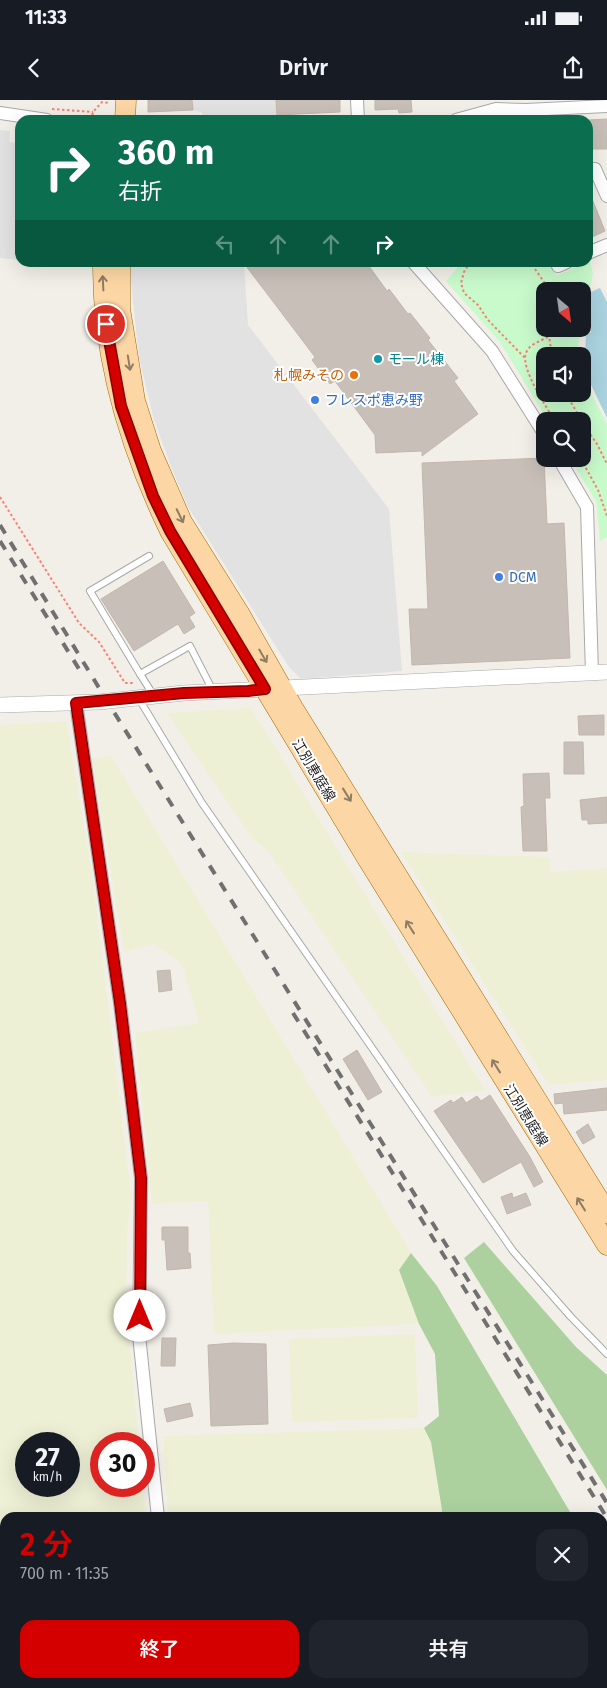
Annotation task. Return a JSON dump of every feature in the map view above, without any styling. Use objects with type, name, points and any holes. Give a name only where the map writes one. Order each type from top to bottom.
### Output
[{"type":"main road","points":[[125,115],[126,100]]},
{"type":"main road","name":"江別恵庭線","points":[[103,267],[106,324],[121,406],[153,496],[170,531],[273,688],[607,1213]]},
{"type":"main road","name":"江別恵庭線","points":[[120,267],[122,318],[135,401],[151,451],[182,522],[234,606],[273,688],[372,866],[607,1245]]},
{"type":"street","points":[[357,100],[358,115]]},
{"type":"street","points":[[474,115],[496,109],[526,115],[607,106]]},
{"type":"street","points":[[0,113],[15,115]]},
{"type":"street","points":[[593,169],[595,169],[607,196]]},
{"type":"street","points":[[593,251],[607,245]]},
{"type":"street","points":[[417,267],[492,351],[536,421]]},
{"type":"street","points":[[0,705],[76,703],[273,688],[600,672],[587,506],[564,467]]},
{"type":"street","points":[[76,703],[120,1003],[141,1178],[140,1335],[157,1512]]},
{"type":"lane","points":[[149,556],[90,591],[154,696]]},
{"type":"lane","points":[[140,674],[190,646],[214,692]]},
{"type":"lane","points":[[138,698],[202,803],[514,1251],[607,1354]]},
{"type":"path","points":[[467,267],[461,283],[464,293],[478,305],[488,320],[525,358]]},
{"type":"path","points":[[534,267],[544,282]]},
{"type":"path","points":[[546,338],[532,346],[526,352],[525,358],[532,382],[550,412]]},
{"type":"path","points":[[591,435],[607,464]]},
{"type":"path","points":[[585,467],[598,490],[607,516]]},
{"type":"green space","points":[[458,267],[553,267],[557,275],[577,267],[591,267],[593,273],[591,283],[536,282],[536,338],[579,338],[578,347],[536,347],[536,401],[500,342],[446,281]]},
{"type":"green space","points":[[591,393],[607,424],[607,537],[600,541],[596,501],[575,467],[591,467],[591,412],[543,412],[536,402],[591,402]]},
{"type":"green space","points":[[251,708],[485,1090],[432,1097],[269,852],[252,838],[167,713]]},
{"type":"green space","points":[[66,721],[92,872],[131,1195],[127,1234],[126,1305],[138,1432],[90,1432],[90,1497],[144,1497],[146,1512],[0,1512],[0,725]]},
{"type":"green space","points":[[111,756],[411,1253],[399,1270],[419,1324],[214,1334],[208,1201],[152,1204],[135,1033],[199,1023],[182,964],[153,944],[124,952],[92,758]]},
{"type":"green space","points":[[401,852],[549,857],[551,872],[607,868],[607,1080],[549,1085]]},
{"type":"green space","points":[[484,1242],[576,1347],[607,1375],[607,1490],[464,1258]]},
{"type":"green space","points":[[411,1253],[437,1286],[570,1512],[442,1512],[431,1442],[424,1428],[439,1416],[435,1354],[419,1324],[399,1270]]},
{"type":"green space","points":[[415,1334],[418,1418],[292,1422],[289,1339]]},
{"type":"green space","points":[[424,1428],[433,1445],[442,1512],[168,1512],[163,1436]]},
{"type":"shaded area","points":[[192,100],[276,100],[277,115],[203,115],[201,112],[193,110]]},
{"type":"shaded area","points":[[0,130],[10,131],[9,142],[15,143],[15,260],[0,258]]},
{"type":"shaded area","points":[[129,267],[244,267],[248,325],[389,509],[402,671],[301,679],[289,667],[188,507],[154,420],[139,358]]},
{"type":"water","points":[[600,288],[607,302],[607,418],[591,385],[591,347],[585,347],[586,338],[591,338],[591,292]]},
{"type":"building","points":[[148,100],[192,100],[193,110],[148,112]]},
{"type":"building","points":[[276,100],[340,100],[340,112],[277,115]]},
{"type":"building","points":[[375,100],[411,100],[412,112],[399,113],[398,109],[375,110]]},
{"type":"building","points":[[607,119],[607,149],[593,149],[593,120]]},
{"type":"building","points":[[593,201],[605,231],[593,237]]},
{"type":"building","name":"モール棟","points":[[247,267],[370,267],[387,291],[389,289],[430,338],[428,340],[458,378],[454,381],[478,414],[422,456],[422,451],[376,453],[375,435],[335,381],[330,384],[312,360],[315,357]]},
{"type":"building","points":[[536,458],[536,467],[544,467],[547,524],[564,523],[570,658],[412,665],[409,609],[428,609],[422,463]]},
{"type":"building","points":[[163,561],[195,613],[189,617],[195,627],[184,634],[178,624],[134,651],[101,599]]},
{"type":"building","points":[[604,715],[604,735],[579,735],[578,716]]},
{"type":"building","points":[[564,742],[583,742],[584,774],[564,774]]},
{"type":"building","points":[[549,773],[550,798],[545,798],[547,851],[523,851],[521,807],[524,806],[523,774]]},
{"type":"building","points":[[607,797],[607,823],[588,824],[588,820],[582,820],[580,800]]},
{"type":"building","points":[[170,970],[172,990],[159,992],[157,971]]},
{"type":"building","points":[[357,1050],[382,1092],[368,1100],[343,1059]]},
{"type":"building","points":[[607,1088],[607,1110],[564,1114],[563,1103],[555,1104],[554,1094]]},
{"type":"building","points":[[490,1095],[530,1157],[543,1182],[534,1187],[521,1162],[483,1183],[434,1111],[451,1100],[453,1103],[462,1097],[466,1103],[477,1096],[481,1101]]},
{"type":"building","points":[[588,1124],[595,1137],[583,1144],[576,1132]]},
{"type":"building","points":[[512,1193],[513,1198],[526,1193],[531,1205],[507,1214],[501,1197]]},
{"type":"building","points":[[162,1227],[188,1227],[188,1253],[190,1253],[191,1268],[167,1270],[165,1240],[162,1240]]},
{"type":"building","points":[[162,1338],[176,1338],[175,1366],[161,1366]]},
{"type":"building","points":[[234,1343],[266,1344],[268,1424],[211,1426],[208,1345]]},
{"type":"building","points":[[190,1403],[193,1416],[167,1422],[164,1409]]},
{"type":"railway","points":[[0,525],[107,701],[607,1503]]},
{"type":"railway","points":[[0,541],[79,669]]},
{"type":"railway","points":[[293,1013],[603,1512]]},
{"type":"place","name":"モール棟","points":[[378,359]]},
{"type":"place","name":"札幌みその","points":[[354,375]]},
{"type":"place","name":"フレスポ恵み野","points":[[315,400]]},
{"type":"place","name":"DCM","points":[[499,577]]},
{"type":"route","points":[[106,324],[121,406],[153,496],[170,531],[265,689],[184,693],[76,703],[120,1003],[141,1178],[140,1316]]}]
